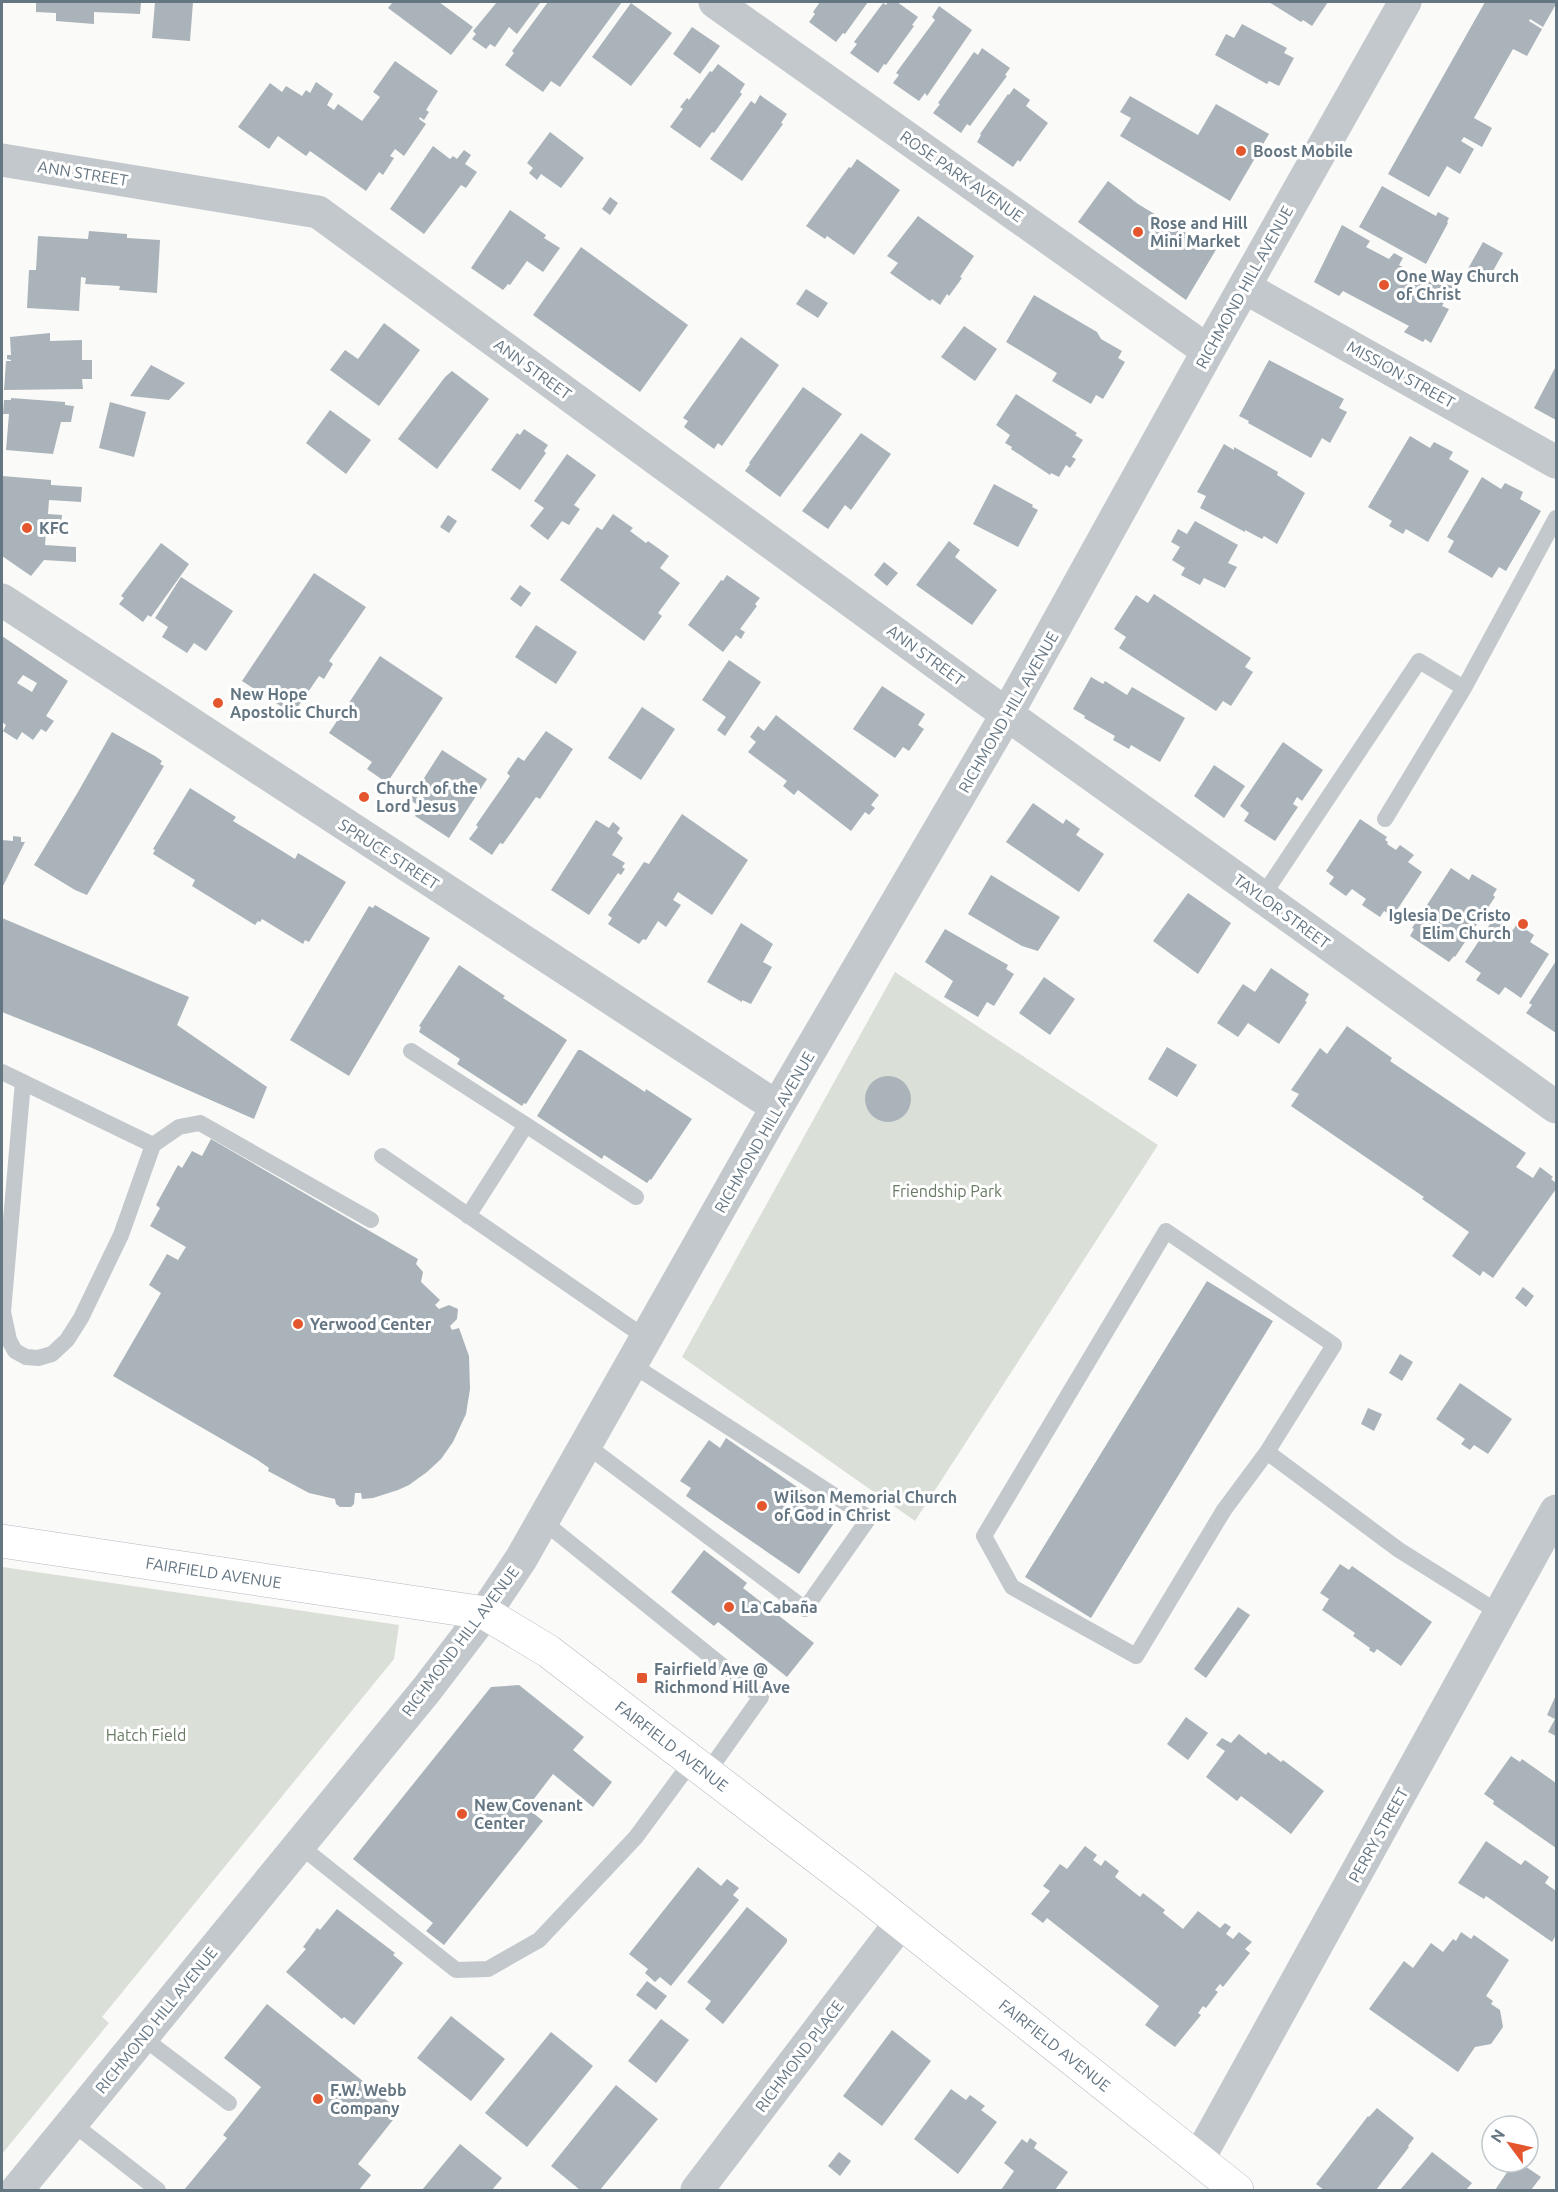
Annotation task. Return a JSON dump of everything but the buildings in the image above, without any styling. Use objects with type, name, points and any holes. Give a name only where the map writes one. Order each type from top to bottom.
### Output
[{"type":"main road","name":"FAIRFIELD AVENUE","points":[[2,1541],[485,1613],[548,1651],[700,1767],[901,1922],[1237,2190]]},
{"type":"street","name":"ROSE PARK AVENUE","points":[[716,2],[1208,351]]},
{"type":"street","name":"RICHMOND HILL AVENUE","points":[[17,2190],[427,1689],[485,1613],[544,1522],[777,1107],[1007,714],[1405,2]]},
{"type":"street","name":"ANN STREET","points":[[2,160],[318,212],[1007,714]]},
{"type":"street","name":"MISSION STREET","points":[[1244,288],[1557,462]]},
{"type":"street","name":"SPRUCE STREET","points":[[2,600],[777,1107]]},
{"type":"street","name":"TAYLOR STREET","points":[[1007,714],[1262,897],[1553,1097]]},
{"type":"street","name":"PERRY STREET","points":[[1199,2158],[1557,1511]]},
{"type":"street","name":"RICHMOND PLACE","points":[[697,2190],[901,1922]]},
{"type":"lane","points":[[1385,819],[1464,688],[1557,518]]},
{"type":"lane","points":[[1262,897],[1419,661],[1464,688]]},
{"type":"lane","points":[[411,1051],[636,1197]]},
{"type":"lane","points":[[2,1072],[153,1145]]},
{"type":"lane","points":[[23,1082],[3,1312],[9,1340],[15,1351],[26,1357],[38,1358],[52,1354],[67,1340],[81,1318],[121,1235],[153,1145],[179,1127],[200,1123],[371,1220]]},
{"type":"lane","points":[[468,1216],[526,1125]]},
{"type":"lane","points":[[382,1156],[468,1216],[639,1351],[869,1518],[806,1609],[586,1445]]},
{"type":"lane","points":[[1166,1231],[1334,1345],[1267,1452],[1224,1510],[1136,1656],[1012,1587],[984,1536],[1166,1231]]},
{"type":"lane","points":[[1267,1452],[1399,1550],[1501,1614]]},
{"type":"lane","points":[[299,1845],[456,1970],[488,1969],[539,1940],[700,1767],[760,1697],[544,1522]]},
{"type":"lane","points":[[142,2037],[229,2103]]},
{"type":"lane","points":[[72,2123],[158,2190]]},
{"type":"green space","name":"Friendship Park","points":[[895,972],[1158,1145],[915,1521],[682,1357]]},
{"type":"green space","name":"Hatch Field","points":[[2,1567],[399,1625],[394,1659],[102,2017],[109,2023],[2,2154]]},
{"type":"place","name":"Boost Mobile","points":[[1241,151]]},
{"type":"place","name":"Rose and Hill Mini Market","points":[[1138,232]]},
{"type":"place","name":"One Way Church of Christ","points":[[1384,285]]},
{"type":"place","name":"KFC","points":[[27,528]]},
{"type":"place","name":"New Hope Apostolic Church","points":[[218,703]]},
{"type":"place","name":"Church of the Lord Jesus","points":[[364,797]]},
{"type":"place","name":"Iglesia De Cristo Elim Church","points":[[1523,924]]},
{"type":"place","name":"Yerwood Center","points":[[298,1324]]},
{"type":"place","name":"Wilson Memorial Church of God in Christ","points":[[762,1506]]},
{"type":"place","name":"La Cabaña","points":[[729,1607]]},
{"type":"place","name":"Fairfield Ave @ Richmond Hill Ave","points":[[642,1678]]},
{"type":"place","name":"New Covenant Center","points":[[462,1814]]},
{"type":"place","name":"F.W. Webb Company","points":[[318,2099]]}]
